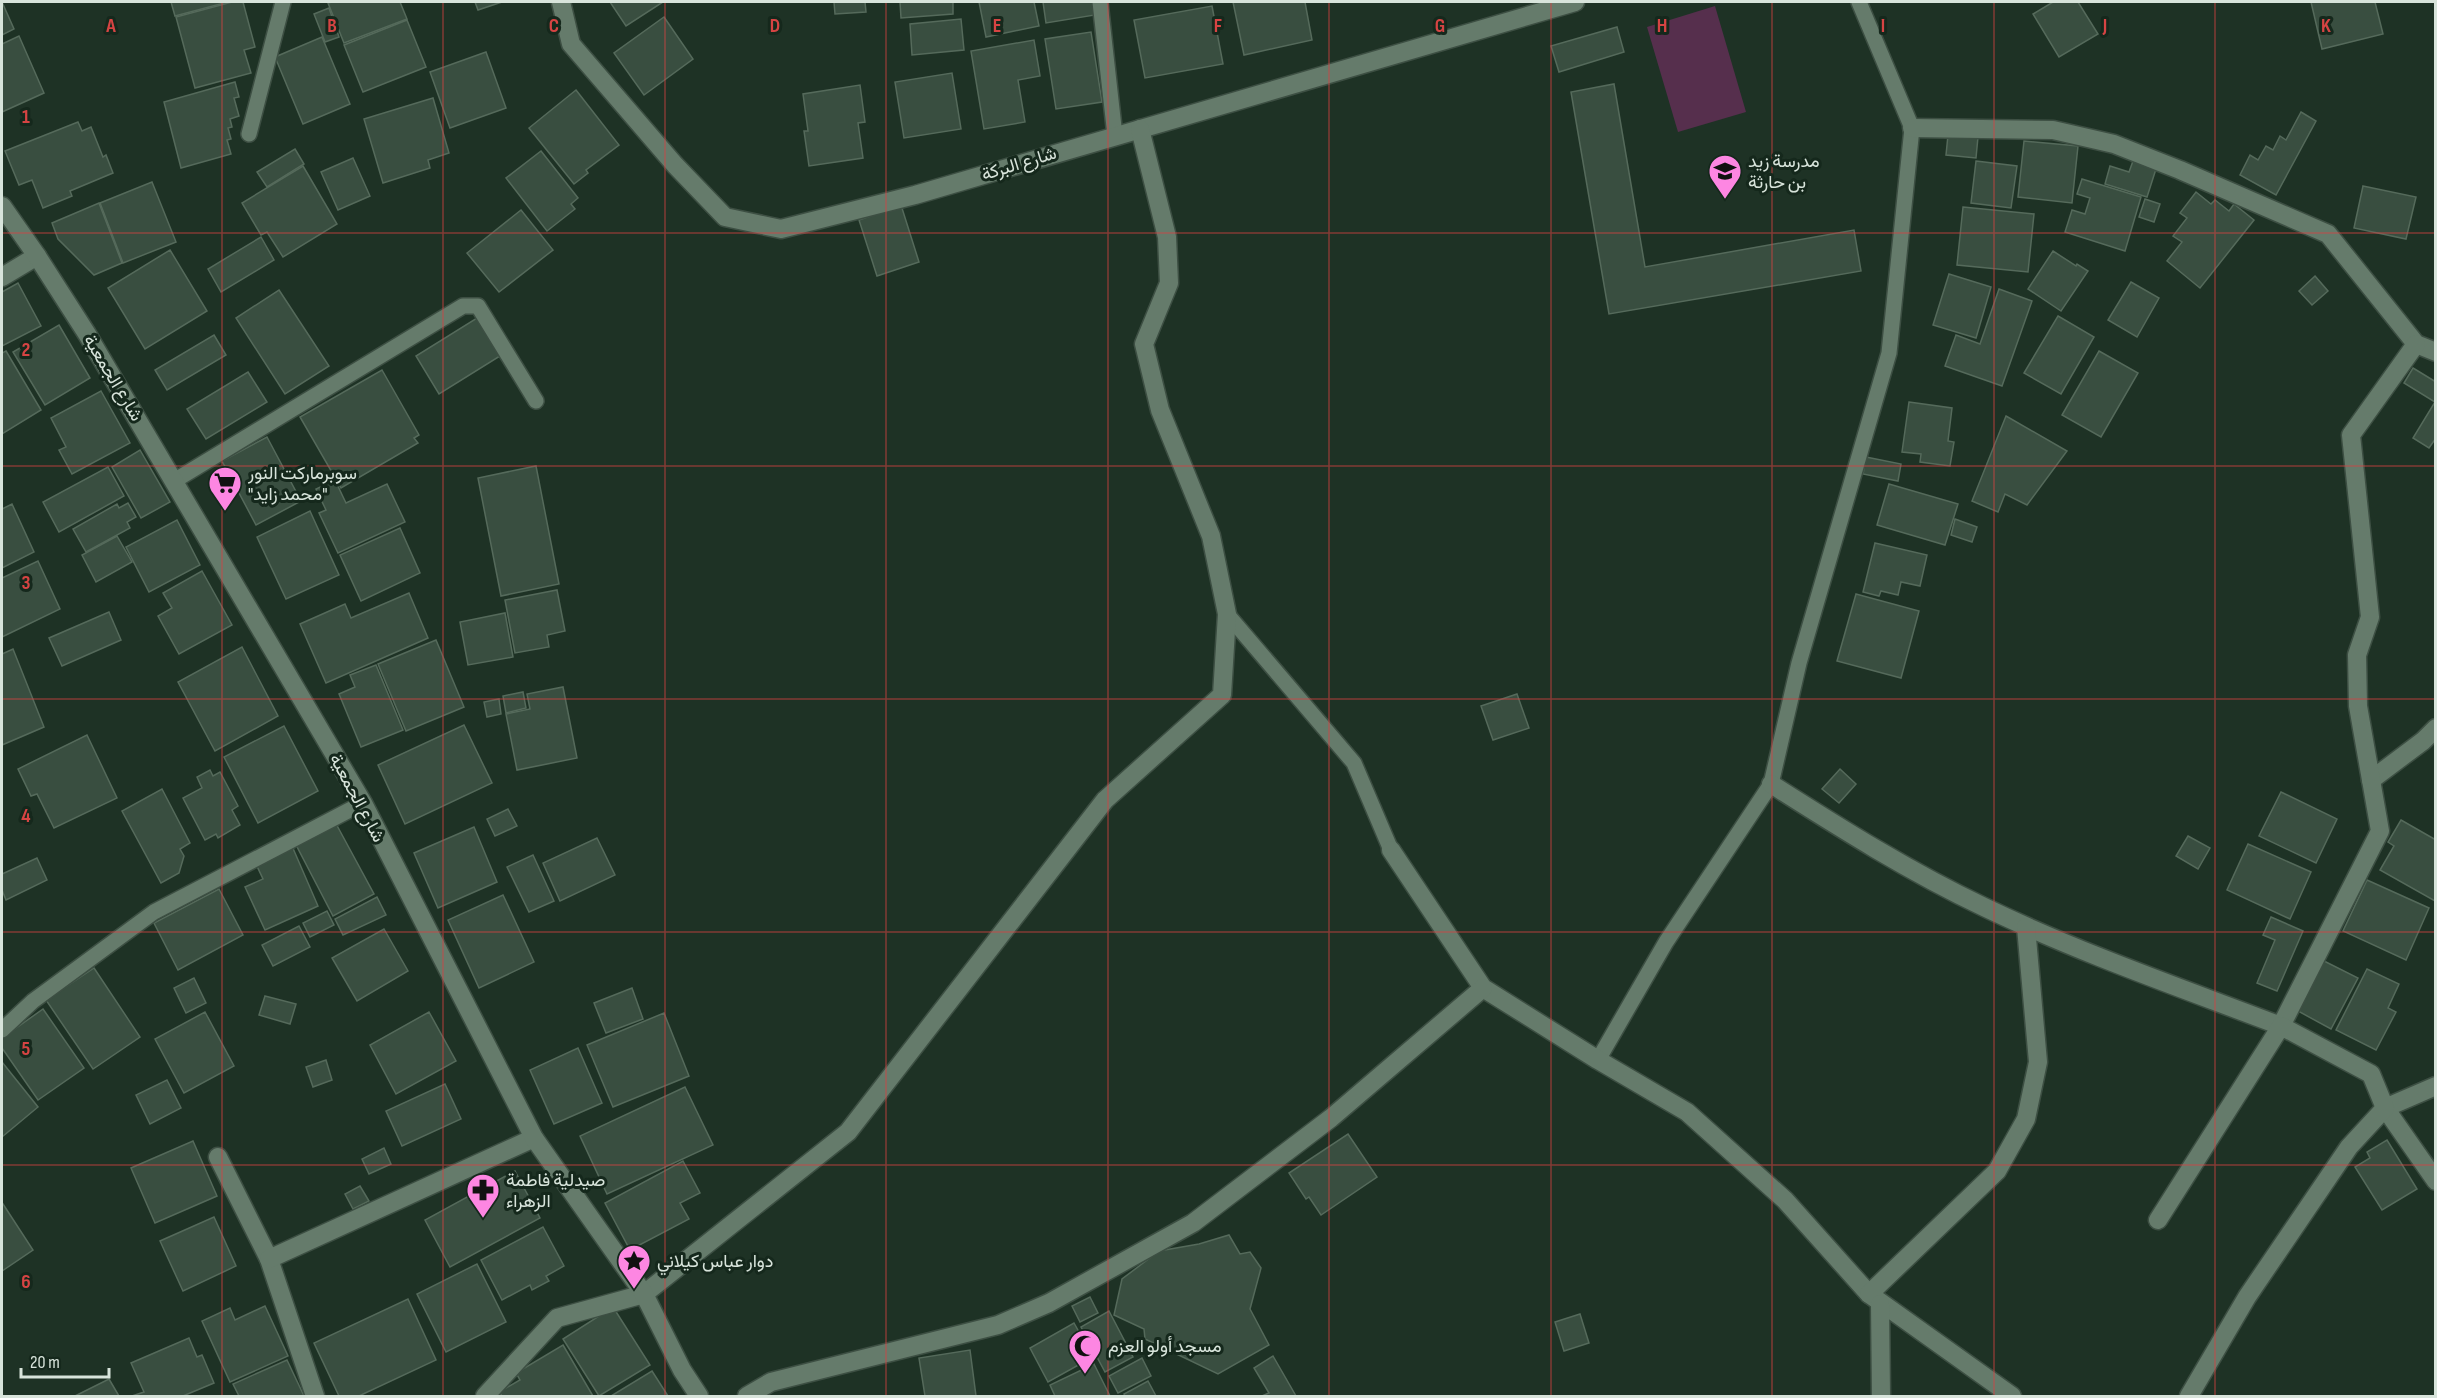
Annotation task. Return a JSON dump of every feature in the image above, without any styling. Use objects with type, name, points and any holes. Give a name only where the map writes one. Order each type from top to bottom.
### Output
[{"type":"street","name":"شارع البركة","points":[[561,2],[571,44],[675,165],[725,217],[781,229],[915,195],[1575,2]]},
{"type":"street","points":[[1912,128],[2053,130],[2114,144],[2191,174],[2328,234],[2416,344],[2436,352]]},
{"type":"street","points":[[484,1396],[557,1318],[644,1294],[848,1132],[1105,800],[1222,695],[1227,614],[1211,536],[1160,410],[1144,344],[1168,283],[1167,237],[1140,129]]},
{"type":"street","name":"شارع الجمعية","points":[[2,206],[87,334],[363,803],[534,1138],[644,1294],[682,1370],[699,1396]]},
{"type":"street","points":[[2,277],[37,256]]},
{"type":"street","points":[[2158,1220],[2281,1026],[2380,831],[2358,706],[2357,655],[2370,617],[2351,435],[2416,344]]},
{"type":"street","points":[[2371,780],[2436,729]]},
{"type":"street","points":[[1771,784],[1879,852],[1982,906],[2026,927],[2281,1026],[2371,1074],[2385,1108],[2436,1181]]},
{"type":"street","points":[[1391,850],[1483,988],[1686,1112],[1785,1200],[1874,1299],[2012,1396]]},
{"type":"street","points":[[1881,1396],[1874,1299],[1997,1171],[2026,1119],[2038,1062],[2026,927]]},
{"type":"street","points":[[747,1396],[771,1382],[998,1325],[1059,1298],[1193,1223],[1331,1118],[1483,988]]},
{"type":"street","points":[[2189,1396],[2247,1297],[2349,1147],[2385,1108],[2436,1086]]},
{"type":"street","points":[[269,1259],[534,1138]]},
{"type":"street","points":[[218,1157],[269,1259],[315,1396]]},
{"type":"lane","points":[[249,134],[283,2]]},
{"type":"lane","points":[[1100,2],[1115,136]]},
{"type":"lane","points":[[1598,1060],[1666,942],[1771,784],[1803,651],[1889,353],[1912,128],[1859,2]]},
{"type":"lane","points":[[174,481],[463,306],[478,306],[536,400]]},
{"type":"lane","points":[[1227,614],[1354,763],[1391,850]]},
{"type":"lane","points":[[2,1030],[33,1001],[154,912],[363,803]]},
{"type":"shaded area","points":[[1715,6],[1746,112],[1678,132],[1647,27]]},
{"type":"building","points":[[2,2],[14,29],[2,35]]},
{"type":"building","points":[[171,2],[228,2],[175,16]]},
{"type":"building","points":[[232,2],[243,2],[255,47],[244,50],[251,73],[195,88],[176,17]]},
{"type":"building","points":[[400,2],[407,19],[344,43],[328,3]]},
{"type":"building","points":[[475,2],[502,2],[478,10]]},
{"type":"building","points":[[610,2],[663,2],[626,26]]},
{"type":"building","points":[[834,2],[865,2],[866,12],[835,14]]},
{"type":"building","points":[[900,2],[953,2],[953,14],[901,18]]},
{"type":"building","points":[[979,2],[1034,2],[1039,26],[986,37]]},
{"type":"building","points":[[1043,2],[1093,2],[1095,15],[1046,23]]},
{"type":"building","points":[[1233,2],[1305,2],[1312,40],[1244,55]]},
{"type":"building","points":[[2053,2],[2078,2],[2098,34],[2059,57],[2033,14]]},
{"type":"building","points":[[2311,2],[2375,2],[2383,34],[2322,49]]},
{"type":"building","points":[[1212,6],[1223,64],[1145,78],[1134,20]]},
{"type":"building","points":[[329,8],[339,37],[325,42],[314,14]]},
{"type":"building","points":[[664,17],[693,59],[644,95],[614,53]]},
{"type":"building","points":[[961,19],[964,50],[912,55],[910,24]]},
{"type":"building","points":[[407,20],[426,67],[363,92],[344,45]]},
{"type":"building","points":[[1617,27],[1624,52],[1559,72],[1551,46]]},
{"type":"building","points":[[1091,32],[1102,102],[1056,109],[1045,39]]},
{"type":"building","points":[[19,36],[44,93],[2,112],[2,44]]},
{"type":"building","points":[[322,37],[350,104],[303,124],[275,57]]},
{"type":"building","points":[[1034,40],[1040,76],[1018,80],[1025,122],[984,129],[971,51]]},
{"type":"building","points":[[486,52],[506,108],[450,128],[430,72]]},
{"type":"building","points":[[952,73],[961,129],[904,138],[895,82]]},
{"type":"building","points":[[235,82],[239,97],[234,98],[239,116],[230,119],[232,127],[228,128],[231,139],[227,140],[231,154],[181,168],[164,102]]},
{"type":"building","points":[[1614,84],[1645,267],[1854,230],[1861,271],[1609,314],[1571,92]]},
{"type":"building","points":[[860,85],[865,122],[858,123],[863,158],[809,166],[804,131],[808,131],[803,94]]},
{"type":"building","points":[[576,90],[619,145],[586,170],[588,173],[574,184],[529,128]]},
{"type":"building","points":[[433,98],[449,153],[428,160],[430,168],[383,183],[364,119]]},
{"type":"building","points":[[2301,112],[2316,121],[2276,195],[2240,175],[2250,155],[2258,160],[2266,146],[2273,150],[2280,136],[2286,140]]},
{"type":"building","points":[[78,122],[82,131],[91,127],[103,157],[106,155],[113,173],[70,191],[72,196],[43,208],[32,180],[19,185],[5,151]]},
{"type":"building","points":[[1948,135],[1978,137],[1976,158],[1946,155]]},
{"type":"building","points":[[2024,141],[2078,146],[2072,203],[2018,197]]},
{"type":"building","points":[[295,149],[304,164],[267,187],[257,172]]},
{"type":"building","points":[[541,151],[578,198],[571,204],[575,209],[547,231],[506,178]]},
{"type":"building","points":[[353,158],[370,196],[338,210],[321,172]]},
{"type":"building","points":[[1976,161],[2017,166],[2011,208],[1971,203]]},
{"type":"building","points":[[2133,161],[2156,169],[2147,197],[2105,184],[2110,166],[2129,172]]},
{"type":"building","points":[[303,166],[337,224],[283,257],[267,232],[261,235],[242,203]]},
{"type":"building","points":[[2082,179],[2141,197],[2125,251],[2065,232],[2072,210],[2085,214],[2090,198],[2077,194]]},
{"type":"building","points":[[152,182],[176,242],[123,263],[100,203]]},
{"type":"building","points":[[2363,186],[2416,197],[2406,239],[2354,228]]},
{"type":"building","points":[[2196,192],[2211,204],[2215,200],[2229,211],[2234,204],[2254,220],[2200,288],[2167,261],[2182,242],[2173,236],[2187,218],[2180,213]]},
{"type":"building","points":[[2145,199],[2160,204],[2154,222],[2139,217]]},
{"type":"building","points":[[99,203],[122,263],[94,275],[58,239],[52,223]]},
{"type":"building","points":[[901,205],[919,262],[877,276],[859,220]]},
{"type":"building","points":[[1963,207],[2034,214],[2028,272],[1957,265]]},
{"type":"building","points":[[521,210],[553,250],[499,292],[467,253]]},
{"type":"building","points":[[261,237],[274,260],[221,292],[208,269]]},
{"type":"building","points":[[170,250],[207,311],[145,349],[108,288]]},
{"type":"building","points":[[2053,251],[2088,271],[2061,311],[2028,289]]},
{"type":"building","points":[[1949,274],[1991,287],[1976,338],[1933,325]]},
{"type":"building","points":[[2315,276],[2328,291],[2312,305],[2299,291]]},
{"type":"building","points":[[2131,282],[2159,298],[2137,337],[2108,320]]},
{"type":"building","points":[[18,283],[41,326],[2,346],[2,292]]},
{"type":"building","points":[[1999,289],[2032,301],[2002,386],[1945,366],[1956,335],[1980,344]]},
{"type":"building","points":[[279,290],[329,366],[285,394],[236,318]]},
{"type":"building","points":[[2058,316],[2094,337],[2061,394],[2024,373]]},
{"type":"building","points":[[477,318],[500,356],[439,394],[416,356]]},
{"type":"building","points":[[59,325],[90,378],[45,405],[13,352]]},
{"type":"building","points":[[214,335],[226,355],[167,390],[155,370]]},
{"type":"building","points":[[6,351],[41,410],[2,434],[2,353]]},
{"type":"building","points":[[2099,351],[2138,373],[2101,437],[2062,415]]},
{"type":"building","points":[[2413,368],[2436,382],[2436,438],[2429,448],[2413,438],[2435,402],[2404,383]]},
{"type":"building","points":[[382,370],[419,435],[414,438],[418,443],[341,488],[300,417]]},
{"type":"building","points":[[248,372],[267,402],[206,439],[187,409]]},
{"type":"building","points":[[101,391],[130,443],[72,474],[59,450],[66,447],[51,418]]},
{"type":"building","points":[[1909,402],[1952,408],[1948,441],[1954,442],[1950,466],[1920,462],[1921,454],[1902,452]]},
{"type":"building","points":[[2006,416],[2067,451],[2027,505],[2005,494],[1998,512],[1972,501]]},
{"type":"building","points":[[267,437],[301,501],[256,525],[222,461]]},
{"type":"building","points":[[140,450],[170,502],[141,518],[112,467]]},
{"type":"building","points":[[1866,457],[1901,464],[1898,481],[1863,474]]},
{"type":"building","points":[[536,466],[559,584],[501,596],[478,478]]},
{"type":"building","points":[[108,467],[124,496],[59,532],[43,502]]},
{"type":"building","points":[[335,480],[346,503],[387,484],[405,522],[338,553],[319,513],[326,510],[316,489]]},
{"type":"building","points":[[1889,484],[1958,504],[1945,545],[1877,525]]},
{"type":"building","points":[[128,503],[136,517],[127,522],[130,528],[86,552],[73,529],[117,504],[119,508]]},
{"type":"building","points":[[12,504],[34,552],[2,568],[2,509]]},
{"type":"building","points":[[310,511],[339,575],[286,599],[257,537]]},
{"type":"building","points":[[1955,519],[1977,527],[1972,542],[1951,535]]},
{"type":"building","points":[[177,520],[200,565],[149,592],[126,547]]},
{"type":"building","points":[[400,528],[420,573],[361,601],[340,555]]},
{"type":"building","points":[[117,536],[132,562],[96,582],[82,555]]},
{"type":"building","points":[[1875,543],[1927,555],[1920,586],[1901,582],[1898,595],[1881,591],[1879,596],[1863,592]]},
{"type":"building","points":[[38,561],[60,609],[2,637],[2,578]]},
{"type":"building","points":[[202,571],[232,625],[179,654],[158,616],[172,608],[163,593]]},
{"type":"building","points":[[557,590],[565,631],[547,635],[549,647],[515,653],[505,600]]},
{"type":"building","points":[[409,593],[428,638],[326,683],[300,624],[345,604],[351,618]]},
{"type":"building","points":[[1856,594],[1919,611],[1901,678],[1837,661]]},
{"type":"building","points":[[109,612],[121,640],[62,666],[49,638]]},
{"type":"building","points":[[505,613],[513,657],[468,665],[460,622]]},
{"type":"building","points":[[436,640],[464,707],[406,731],[378,664]]},
{"type":"building","points":[[242,647],[278,716],[215,751],[178,682]]},
{"type":"building","points":[[13,649],[44,727],[2,745],[2,654]]},
{"type":"building","points":[[376,665],[403,730],[361,747],[339,694],[355,687],[350,675]]},
{"type":"building","points":[[563,687],[577,758],[517,770],[506,714],[530,709],[527,694]]},
{"type":"building","points":[[523,692],[526,708],[506,713],[503,696]]},
{"type":"building","points":[[1517,694],[1529,728],[1493,740],[1481,706]]},
{"type":"building","points":[[499,699],[501,714],[487,717],[484,702]]},
{"type":"building","points":[[464,725],[492,783],[405,824],[378,765]]},
{"type":"building","points":[[284,726],[318,791],[258,823],[224,757]]},
{"type":"building","points":[[87,735],[117,798],[54,828],[37,794],[31,796],[18,769]]},
{"type":"building","points":[[1840,769],[1856,784],[1839,803],[1822,789]]},
{"type":"building","points":[[210,770],[213,776],[220,772],[238,806],[232,810],[240,825],[218,838],[216,834],[205,840],[183,798],[202,788],[197,777]]},
{"type":"building","points":[[162,789],[190,843],[180,849],[184,856],[179,873],[161,883],[122,811]]},
{"type":"building","points":[[2281,792],[2337,819],[2316,863],[2259,836]]},
{"type":"building","points":[[508,809],[517,826],[495,836],[487,819]]},
{"type":"building","points":[[334,820],[374,894],[333,916],[294,841]]},
{"type":"building","points":[[2401,820],[2436,840],[2435,901],[2380,870],[2394,846],[2388,842]]},
{"type":"building","points":[[474,827],[497,882],[438,908],[414,853]]},
{"type":"building","points":[[2188,836],[2210,848],[2198,869],[2176,856]]},
{"type":"building","points":[[597,838],[615,875],[560,901],[543,863]]},
{"type":"building","points":[[2248,844],[2311,872],[2290,919],[2227,890]]},
{"type":"building","points":[[292,846],[318,906],[265,930],[245,887],[263,879],[255,862]]},
{"type":"building","points":[[533,855],[554,901],[529,912],[507,867]]},
{"type":"building","points":[[37,858],[47,880],[6,900],[2,890],[2,874]]},
{"type":"building","points":[[2367,880],[2429,908],[2406,960],[2343,931]]},
{"type":"building","points":[[219,889],[243,935],[178,970],[154,923]]},
{"type":"building","points":[[503,895],[534,962],[479,988],[448,920]]},
{"type":"building","points":[[377,897],[386,915],[343,935],[335,919]]},
{"type":"building","points":[[327,911],[334,925],[310,937],[303,923]]},
{"type":"building","points":[[2271,917],[2303,931],[2277,991],[2257,983],[2275,940],[2263,935]]},
{"type":"building","points":[[299,926],[310,947],[273,966],[262,945]]},
{"type":"building","points":[[384,929],[408,971],[357,1001],[332,958]]},
{"type":"building","points":[[2324,961],[2358,978],[2331,1029],[2298,1011]]},
{"type":"building","points":[[94,968],[140,1037],[93,1069],[46,1000]]},
{"type":"building","points":[[2367,969],[2399,984],[2388,1008],[2396,1012],[2376,1050],[2336,1030]]},
{"type":"building","points":[[194,978],[206,1003],[186,1013],[174,988]]},
{"type":"building","points":[[632,988],[643,1019],[606,1033],[594,1003]]},
{"type":"building","points":[[265,996],[296,1004],[290,1024],[259,1015]]},
{"type":"building","points":[[43,1009],[84,1068],[38,1100],[2,1048],[2,1038]]},
{"type":"building","points":[[205,1012],[234,1066],[184,1093],[155,1039]]},
{"type":"building","points":[[429,1012],[456,1061],[396,1094],[370,1045]]},
{"type":"building","points":[[664,1013],[689,1076],[613,1107],[587,1045]]},
{"type":"building","points":[[578,1048],[602,1103],[554,1124],[530,1070]]},
{"type":"building","points":[[326,1060],[332,1080],[313,1087],[306,1067]]},
{"type":"building","points":[[2,1062],[38,1107],[2,1137]]},
{"type":"building","points":[[167,1080],[181,1108],[150,1124],[136,1095]]},
{"type":"building","points":[[445,1084],[461,1119],[402,1146],[386,1111]]},
{"type":"building","points":[[685,1087],[713,1145],[607,1194],[580,1136]]},
{"type":"building","points":[[1348,1134],[1377,1177],[1321,1215],[1309,1197],[1306,1199],[1289,1173]]},
{"type":"building","points":[[2387,1140],[2417,1189],[2382,1210],[2355,1167],[2370,1158],[2367,1152]]},
{"type":"building","points":[[193,1141],[217,1196],[155,1223],[131,1168]]},
{"type":"building","points":[[384,1148],[391,1164],[369,1174],[362,1159]]},
{"type":"building","points":[[683,1161],[700,1193],[680,1203],[689,1219],[630,1250],[605,1203]]},
{"type":"building","name":"صيدلية فاطمة الزهراء","points":[[515,1171],[540,1218],[450,1267],[425,1220]]},
{"type":"building","points":[[360,1186],[369,1201],[353,1209],[345,1194]]},
{"type":"building","points":[[2,1205],[33,1250],[2,1271]]},
{"type":"building","points":[[214,1217],[236,1266],[183,1291],[160,1241]]},
{"type":"building","points":[[543,1227],[564,1266],[546,1276],[549,1281],[532,1290],[530,1285],[502,1300],[481,1260]]},
{"type":"building","points":[[1229,1235],[1240,1254],[1250,1252],[1261,1268],[1250,1309],[1269,1345],[1218,1374],[1145,1339],[1144,1329],[1114,1315],[1122,1279],[1159,1251],[1199,1244]]},
{"type":"building","points":[[477,1264],[506,1322],[446,1352],[417,1294]]},
{"type":"building","points":[[1090,1297],[1098,1313],[1080,1322],[1072,1306]]},
{"type":"building","points":[[408,1299],[436,1360],[359,1396],[339,1396],[314,1343]]},
{"type":"building","points":[[265,1306],[288,1356],[230,1382],[202,1321],[230,1308],[235,1320]]},
{"type":"building","points":[[613,1307],[650,1365],[599,1396],[563,1339]]},
{"type":"building","points":[[1109,1311],[1133,1357],[1105,1372],[1081,1327]]},
{"type":"building","points":[[1580,1314],[1589,1343],[1564,1351],[1555,1322]]},
{"type":"building","points":[[1074,1323],[1093,1357],[1048,1382],[1030,1348]]},
{"type":"building","points":[[189,1338],[197,1357],[202,1355],[214,1383],[183,1396],[132,1396],[144,1392],[131,1363]]},
{"type":"building","points":[[563,1345],[593,1396],[502,1396],[499,1392],[520,1380],[516,1373]]},
{"type":"building","points":[[970,1350],[976,1396],[925,1396],[919,1358]]},
{"type":"building","points":[[1273,1356],[1296,1396],[1262,1396],[1269,1393],[1254,1368]]},
{"type":"building","points":[[1142,1358],[1151,1376],[1118,1393],[1109,1376]]},
{"type":"building","points":[[287,1360],[304,1396],[239,1396],[233,1384]]},
{"type":"building","name":"مسجد أولو العزم","points":[[1094,1364],[1110,1396],[1055,1396],[1050,1385]]},
{"type":"building","points":[[652,1371],[668,1396],[611,1396]]},
{"type":"building","points":[[109,1379],[119,1396],[75,1396]]},
{"type":"building","points":[[1148,1381],[1156,1396],[1125,1396],[1124,1394]]},
{"type":"place","name":"مدرسة زيد بن حارثة","points":[[1725,200]]},
{"type":"place","name":"سوبرماركت النور \"محمد زايد\"","points":[[225,512]]},
{"type":"place","name":"صيدلية فاطمة الزهراء","points":[[483,1219]]},
{"type":"place","name":"دوار عباس كيلاني","points":[[634,1290]]},
{"type":"place","name":"مسجد أولو العزم","points":[[1085,1375]]}]
